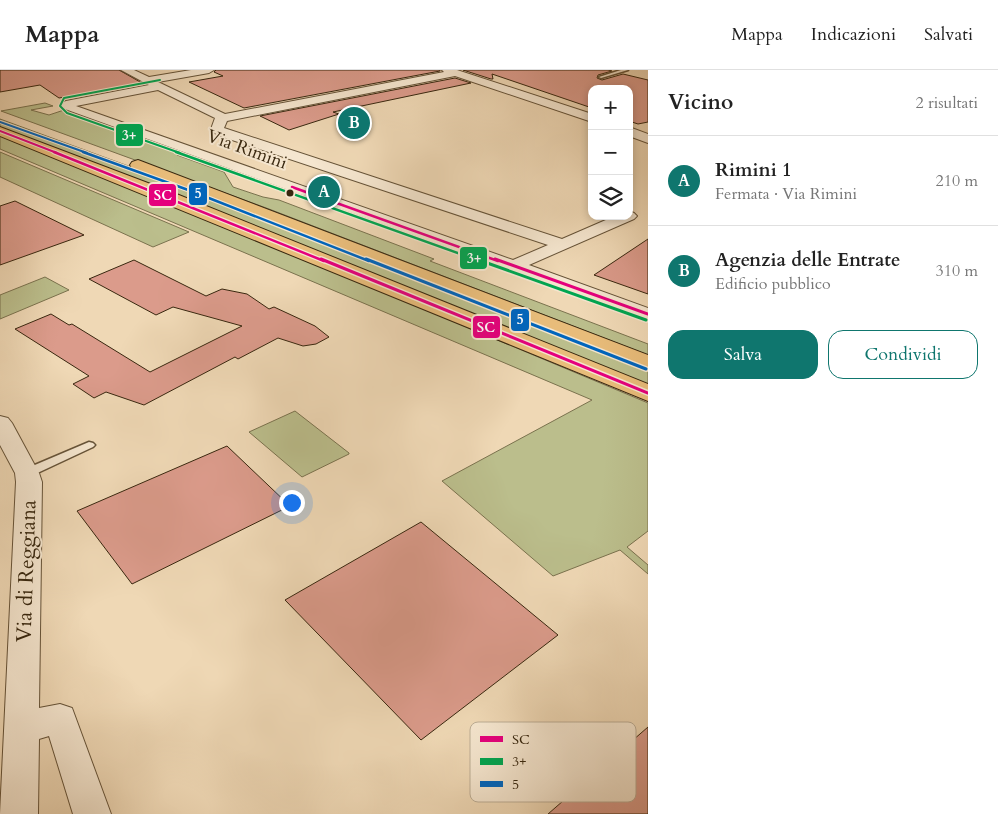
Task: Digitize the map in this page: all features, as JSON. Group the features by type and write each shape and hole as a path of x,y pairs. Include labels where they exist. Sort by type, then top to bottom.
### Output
{"highway":[{"path":"0,115 193,185 648,363"},
{"path":"0,131 163,195 648,394"}],"street":[{"path":"126,70 222,118"},
{"path":"155,83 209,70"},
{"path":"222,118 451,71 588,117"},
{"name":"Via Rimini","path":"155,83 66,104 69,107 648,314"},
{"path":"222,118 217,129 222,132 562,244"},
{"path":"633,132 647,137"},
{"path":"513,266 619,220"},
{"name":"Via di Reggiana","path":"0,423 27,473 29,482 19,814"},
{"path":"22,727 60,719 92,814"}],"lane":[{"path":"601,77 626,70"},
{"path":"27,473 89,445"}],"green space":[{"path":"45,103 53,106 31,110 49,115 64,110 180,152 177,155 224,172 233,187 279,200 434,259 430,261 648,344 648,355 269,209 1,111"},
{"path":"0,119 161,178 648,370 648,387 0,127"},
{"path":"0,136 175,205 648,403 648,531 627,547 648,565 648,574 620,550 553,576 442,481 592,400 0,149"},
{"path":"0,152 189,232 153,247 0,177"},
{"path":"45,277 69,290 0,319 0,295"},
{"path":"295,411 349,454 302,477 249,432"}],"building":[{"path":"0,70 119,70 142,83 59,98 40,85 0,92"},
{"path":"216,70 440,71 244,108 189,82 223,76 214,72"},
{"path":"463,70 608,70 612,71 598,75 597,78 602,80 623,74 648,80 648,122 638,124 633,122 633,85 588,85 588,107 492,74 493,79"},
{"path":"455,78 471,83 333,112 339,114 289,130 260,116"},
{"path":"15,201 84,235 0,265 0,206"},
{"path":"648,239 648,294 594,275"},
{"path":"134,260 206,296 222,289 247,294 269,309 274,307 315,326 329,337 316,344 303,346 278,338 238,359 235,357 144,405 106,392 94,398 73,384 89,376 15,329 51,314 69,325 72,324 150,372 242,326 173,307 156,315 89,279"},
{"path":"227,446 290,506 132,584 77,511"},
{"path":"421,522 558,635 421,740 285,600"},
{"path":"648,727 648,814 548,814 562,802 636,802 636,737"}],"transit line":[{"name":"3+","path":"160,80 64,98 60,106 67,113 646,320"},
{"name":"5","path":"0,122 191,191 646,369"},
{"name":"SC","path":"0,131 163,195 648,393"},
{"name":"SC","path":"292,187 648,314"}],"place":[{"name":"Agenzia delle Entrate","path":"354,123"},
{"name":"Rimini 1","path":"324,192"}]}
